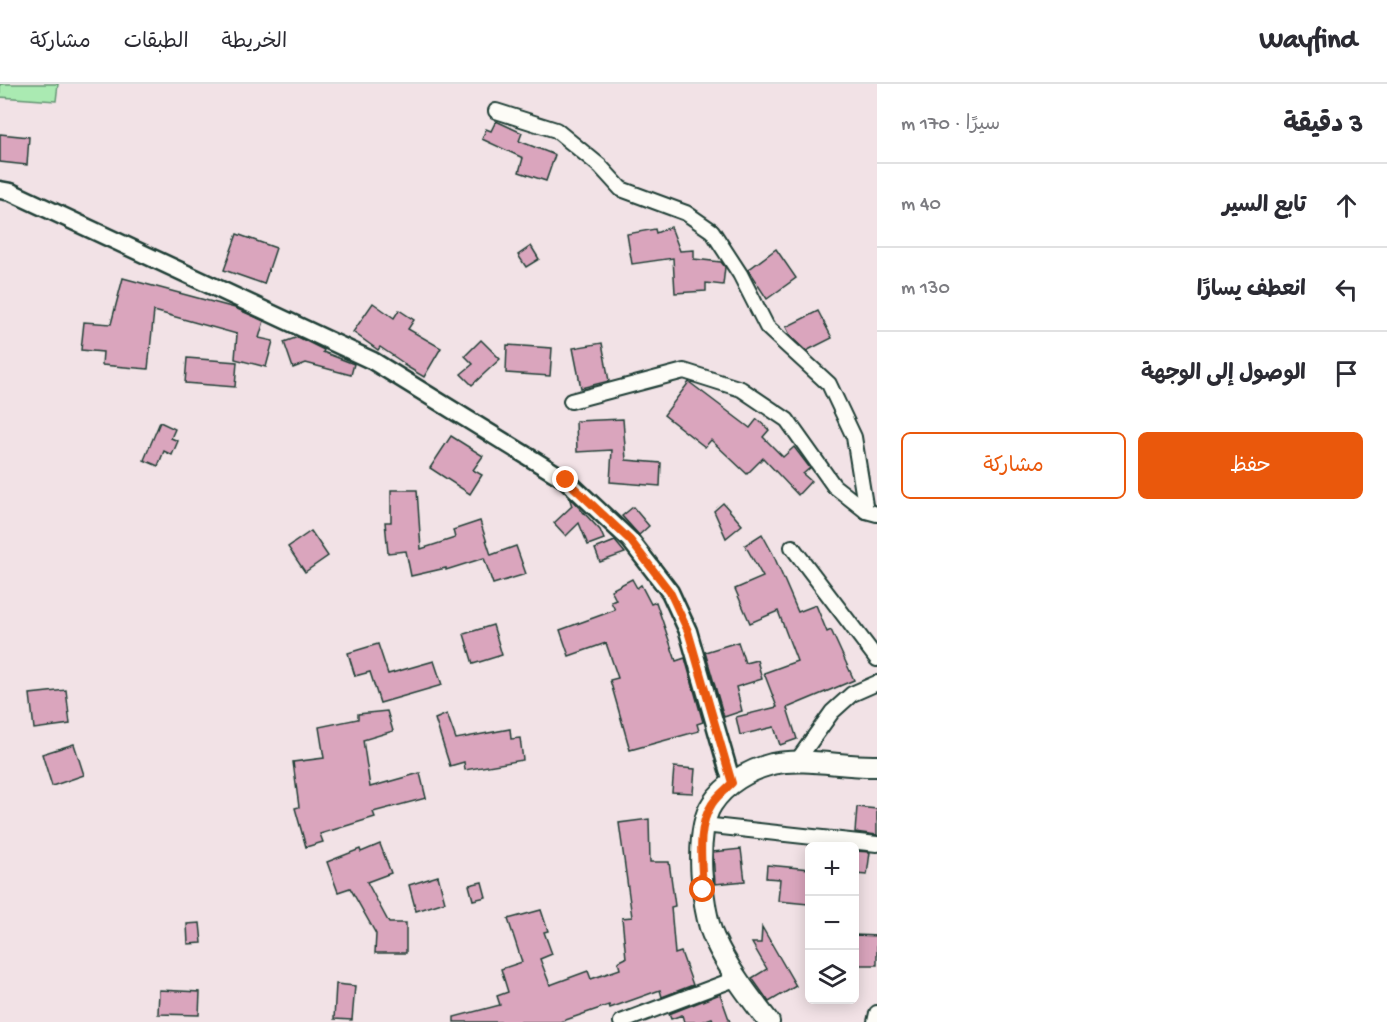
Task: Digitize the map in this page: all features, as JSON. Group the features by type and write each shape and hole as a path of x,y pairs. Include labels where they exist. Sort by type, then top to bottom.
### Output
{"main road":[{"path":"769,1022 735,979 713,935 703,890 702,844 704,825 711,804 732,783 753,771 772,764 797,761 877,766"}],"street":[{"path":"496,111 556,130 600,166 621,189 686,213 712,231 740,274 767,327 829,384 854,437 872,512"},
{"path":"0,190 11,192 373,361 566,480 630,540 670,592 688,631 732,783"},
{"path":"571,400 684,371 741,389 787,420 834,486 872,512"},
{"path":"792,547 877,659"},
{"path":"797,761 832,712 852,694 877,683"},
{"path":"704,825 877,844"},
{"path":"621,1022 735,979"},
{"path":"875,1022 877,1013"}],"green space":[{"path":"0,84 58,84 56,101 0,97"}],"building":[{"path":"496,121 522,133 519,141 555,155 546,181 519,172 523,158 482,139 486,129 491,131"},
{"path":"0,134 29,137 27,165 0,162"},
{"path":"671,227 680,251 694,250 694,259 721,262 725,267 723,285 706,283 706,291 675,293 673,258 632,264 627,234 655,229 656,233"},
{"path":"237,234 276,248 264,284 224,270"},
{"path":"531,246 539,259 526,267 518,255"},
{"path":"776,249 796,278 767,299 748,270"},
{"path":"123,278 235,308 264,321 259,338 273,341 266,367 235,359 237,334 154,311 148,369 102,365 103,352 81,350 84,322 111,324"},
{"path":"373,303 394,318 399,310 414,320 408,329 441,348 424,377 380,347 378,350 353,332"},
{"path":"818,311 832,338 806,351 791,337 786,327"},
{"path":"298,337 324,350 323,352 354,364 351,375 306,363 293,368 284,342"},
{"path":"481,340 500,359 472,385 461,374 473,364 465,356"},
{"path":"602,343 609,381 581,388 573,348"},
{"path":"507,345 552,348 550,376 506,373"},
{"path":"187,358 237,362 235,387 185,383"},
{"path":"689,382 750,428 757,419 769,430 763,437 783,457 794,447 810,468 803,474 811,481 798,495 763,458 747,474 711,440 705,447 664,415"},
{"path":"623,419 626,460 661,463 660,486 610,482 612,450 577,452 576,421"},
{"path":"160,422 175,429 171,438 178,441 172,455 164,451 158,466 144,460"},
{"path":"451,436 483,456 473,470 482,475 470,494 430,468"},
{"path":"391,490 417,490 421,549 455,538 453,530 480,521 491,555 516,546 526,574 493,584 484,558 446,570 446,568 411,576 406,551 388,553 385,522 391,522"},
{"path":"569,497 600,530 604,539 588,545 579,523 566,536 554,523 572,506"},
{"path":"723,503 742,525 726,538 714,511"},
{"path":"633,507 649,526 639,535 622,516"},
{"path":"311,531 328,556 305,572 288,547"},
{"path":"762,534 798,612 816,605 827,632 831,630 854,680 787,708 797,739 780,745 774,727 740,735 736,717 777,707 764,673 797,661 778,611 750,623 735,589 763,577 745,545"},
{"path":"615,541 625,553 600,562 595,549"},
{"path":"632,579 637,588 641,585 651,604 656,602 676,661 685,658 703,722 697,724 699,731 630,750 610,680 618,678 606,643 569,656 560,630 615,610 611,602 616,600 611,590"},
{"path":"493,625 502,655 473,664 464,634"},
{"path":"738,642 745,663 757,660 762,679 736,687 742,711 724,717 705,652"},
{"path":"378,644 388,674 434,661 442,685 380,703 370,672 355,676 348,653"},
{"path":"66,690 70,724 34,729 30,694"},
{"path":"387,711 393,731 363,740 370,787 420,773 426,798 373,812 375,817 320,834 323,842 306,847 295,808 299,807 293,762 324,758 319,727 358,719 358,714"},
{"path":"447,714 456,739 510,729 511,739 520,738 523,760 465,770 464,762 450,766 435,719"},
{"path":"74,744 84,775 52,786 42,754"},
{"path":"674,767 695,769 693,793 672,792"},
{"path":"857,807 877,809 877,835 855,832"},
{"path":"649,819 650,862 669,862 675,906 671,907 675,954 681,952 693,985 662,997 660,990 610,1008 609,1005 560,1022 454,1022 454,1017 500,1005 497,996 508,992 501,969 522,962 508,919 541,910 548,931 544,932 552,954 540,959 550,985 588,971 591,979 620,969 618,962 626,958 622,918 632,917 619,823"},
{"path":"380,844 391,873 367,882 389,923 406,923 406,953 375,953 376,934 350,888 338,892 327,862"},
{"path":"741,849 745,881 715,884 713,852"},
{"path":"859,851 870,852 867,875 859,874"},
{"path":"767,865 805,869 805,904 778,901 780,879 766,878"},
{"path":"438,876 445,902 416,911 409,885"},
{"path":"482,882 486,897 473,900 469,885"},
{"path":"200,923 202,943 188,944 187,924"},
{"path":"762,927 796,986 769,1002 752,978 767,969 752,943 761,943"},
{"path":"859,935 877,936 877,965 859,965"},
{"path":"336,984 355,986 352,1020 334,1019"},
{"path":"159,990 200,992 199,1015 158,1014"},
{"path":"720,994 730,1022 714,1022 712,1018 701,1022 684,1022 682,1015 671,1019 669,1014"}],"route":[{"path":"566,480 630,540 670,592 688,631 732,783 711,804 704,825 703,890"}]}
